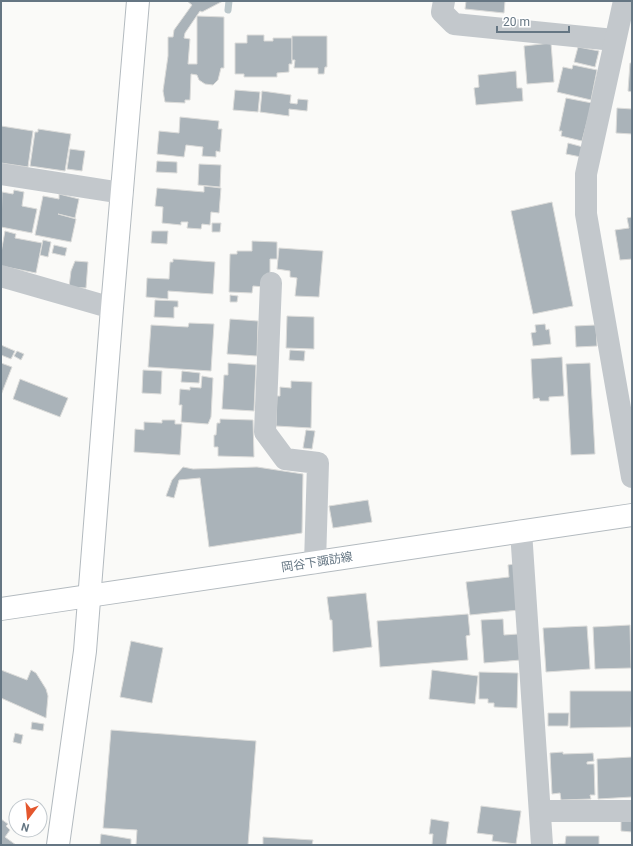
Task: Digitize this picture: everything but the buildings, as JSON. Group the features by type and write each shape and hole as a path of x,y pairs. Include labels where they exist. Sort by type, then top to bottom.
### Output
{"street":[{"path":"58,845 85,651 138,1"},
{"path":"444,1 442,12 454,24 621,35"},
{"path":"624,1 621,35 586,174 586,214 632,477"},
{"path":"1,174 122,194"},
{"path":"1,276 112,308"},
{"path":"271,283 265,432 285,459 318,463 315,563"},
{"name":"岡谷下諏訪線","path":"1,609 632,515"},
{"path":"521,531 542,845"},
{"path":"540,811 632,810"}],"waterway":[{"path":"228,10 229,1"}]}
